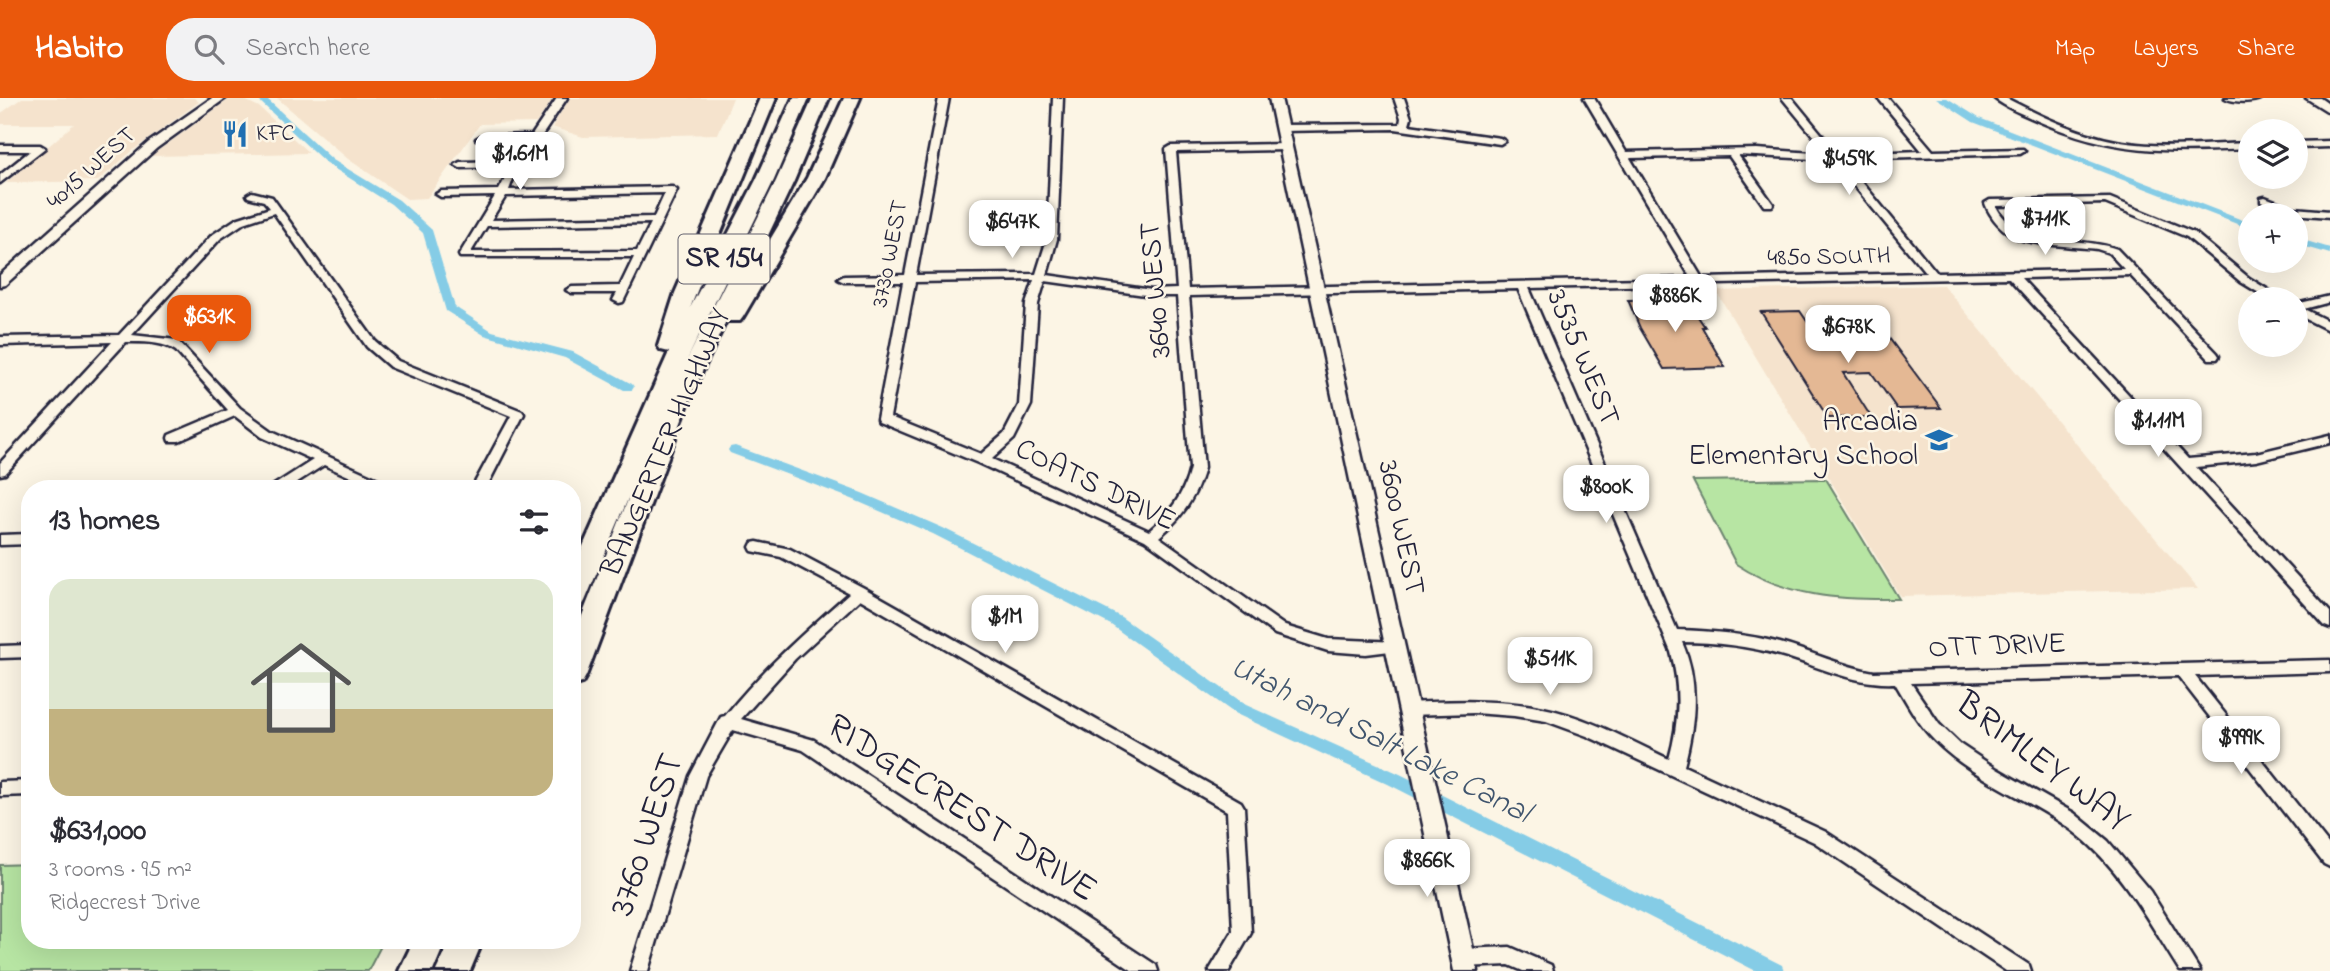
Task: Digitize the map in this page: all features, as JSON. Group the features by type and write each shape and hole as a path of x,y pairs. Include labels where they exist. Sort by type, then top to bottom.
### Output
{"highway":[{"path":"648,421 682,302 768,98"},
{"name":"BANGERTER HIGHWAY","path":"581,580 648,421 802,98"},
{"name":"BANGERTER HIGHWAY","path":"581,653 681,393 780,191 821,98"},
{"path":"681,393 777,246 830,150 852,98"},
{"path":"416,971 426,949"},
{"path":"453,971 463,949"}],"street":[{"name":"4015 WEST","path":"0,282 153,145 220,98"},
{"path":"562,98 518,164 464,255 641,254"},
{"name":"3730 WEST","path":"883,419 944,98"},
{"path":"984,460 1009,436 1024,405 1031,314 1052,239 1058,98"},
{"name":"3600 WEST","path":"1275,98 1464,964"},
{"path":"1399,98 1406,118 1405,127"},
{"path":"1588,98 1699,282"},
{"path":"1787,98 1935,277"},
{"path":"1883,98 1908,124 1910,133 1931,155"},
{"path":"1999,98 2048,121 2113,143 2147,148 2238,146"},
{"path":"2230,98 2257,98"},
{"path":"2312,98 2330,110"},
{"path":"1282,128 1405,127 1500,141"},
{"path":"481,139 536,138"},
{"path":"2308,145 2330,144"},
{"name":"3640 WEST","path":"1150,537 1166,525 1179,510 1195,482 1197,468 1171,149 1286,147"},
{"path":"0,148 40,148 0,180"},
{"path":"1623,155 1731,152 1836,156 2020,151"},
{"path":"1731,152 1768,204"},
{"path":"460,165 518,164"},
{"path":"440,194 672,190 622,294 572,290"},
{"path":"252,195 268,199 371,344 394,364 518,414 483,480"},
{"path":"2213,356 2106,248 2023,237 2013,231 1989,206 1990,203 2106,200 2191,235 2257,287"},
{"path":"2266,200 2292,211 2330,214"},
{"path":"0,471 222,231 240,221 276,209"},
{"path":"482,223 657,220"},
{"name":"4850 SOUTH","path":"844,279 1040,277 1125,290 1181,292 2132,272"},
{"path":"2011,274 2330,622"},
{"name":"3535 WEST","path":"1522,285 1672,636 1685,673 1689,699 1685,734 1675,768"},
{"path":"2308,305 2330,299"},
{"path":"2308,315 2330,327"},
{"path":"0,341 162,339 173,343 236,411 267,434 368,480"},
{"path":"174,438 236,411"},
{"name":"COATS DRIVE","path":"883,419 984,460 1150,537 1280,629 1328,645 1366,648 1393,646"},
{"path":"2185,464 2256,457 2330,439"},
{"path":"291,480 322,460"},
{"path":"0,540 21,540"},
{"path":"757,547 785,553 859,592 1235,807 1242,933 1218,971"},
{"path":"727,722 770,673 859,592"},
{"name":"OTT DRIVE","path":"1672,636 1740,639 1796,654 1854,675 1900,678 2330,666"},
{"path":"0,652 21,651"},
{"path":"2182,670 2330,859"},
{"name":"BRIMLEY WAY","path":"1900,678 1928,722 1956,749 2059,812 2099,843 2129,876 2191,971"},
{"path":"1408,709 1474,707 1546,715 1593,731 1820,836 2022,971"},
{"name":"3760 WEST","path":"639,971 698,776 727,722"},
{"name":"RIDGECREST DRIVE","path":"727,722 808,745 1149,971"},
{"path":"0,789 21,789"},
{"path":"1464,964 1510,956 1544,971"}],"shaded area":[{"path":"22,98 194,98 199,102 136,148 98,181 6,183 74,124 0,124 0,114"},
{"path":"231,98 241,98 259,107 309,153 151,156"},
{"path":"277,98 554,98 536,123 480,124 427,198 407,199 348,159"},
{"path":"570,98 733,98 718,134 583,137 552,127"},
{"name":"Arcadia Elementary School","path":"1943,285 2198,589 1900,596 1716,291"}],"green space":[{"path":"1826,479 1899,599 1856,599 1814,594 1774,584 1755,575 1736,564 1693,481"},
{"path":"21,864 21,949 379,949 368,971 0,971 0,865"}],"building":[{"path":"1686,299 1705,327 1702,327 1725,367 1664,369 1640,328 1628,300"},
{"name":"Arcadia Elementary School","path":"1800,311 1815,333 1842,333 1838,327 1880,326 1941,408 1897,409 1871,372 1843,373 1871,417 1828,418 1761,312"}],"waterway":[{"name":"Utah and Salt Lake Canal","path":"261,98 330,162 395,202 428,232 450,309 488,333 569,355 628,387"},
{"path":"1941,98 1976,120 2238,221"},
{"path":"2308,245 2330,251"},
{"name":"Utah and Salt Lake Canal","path":"735,450 857,496 938,531 1116,621 1240,709 1394,779 1775,971"}],"place":[{"name":"KFC","path":"235,134"},
{"name":"Arcadia Elementary School","path":"1939,440"}]}
